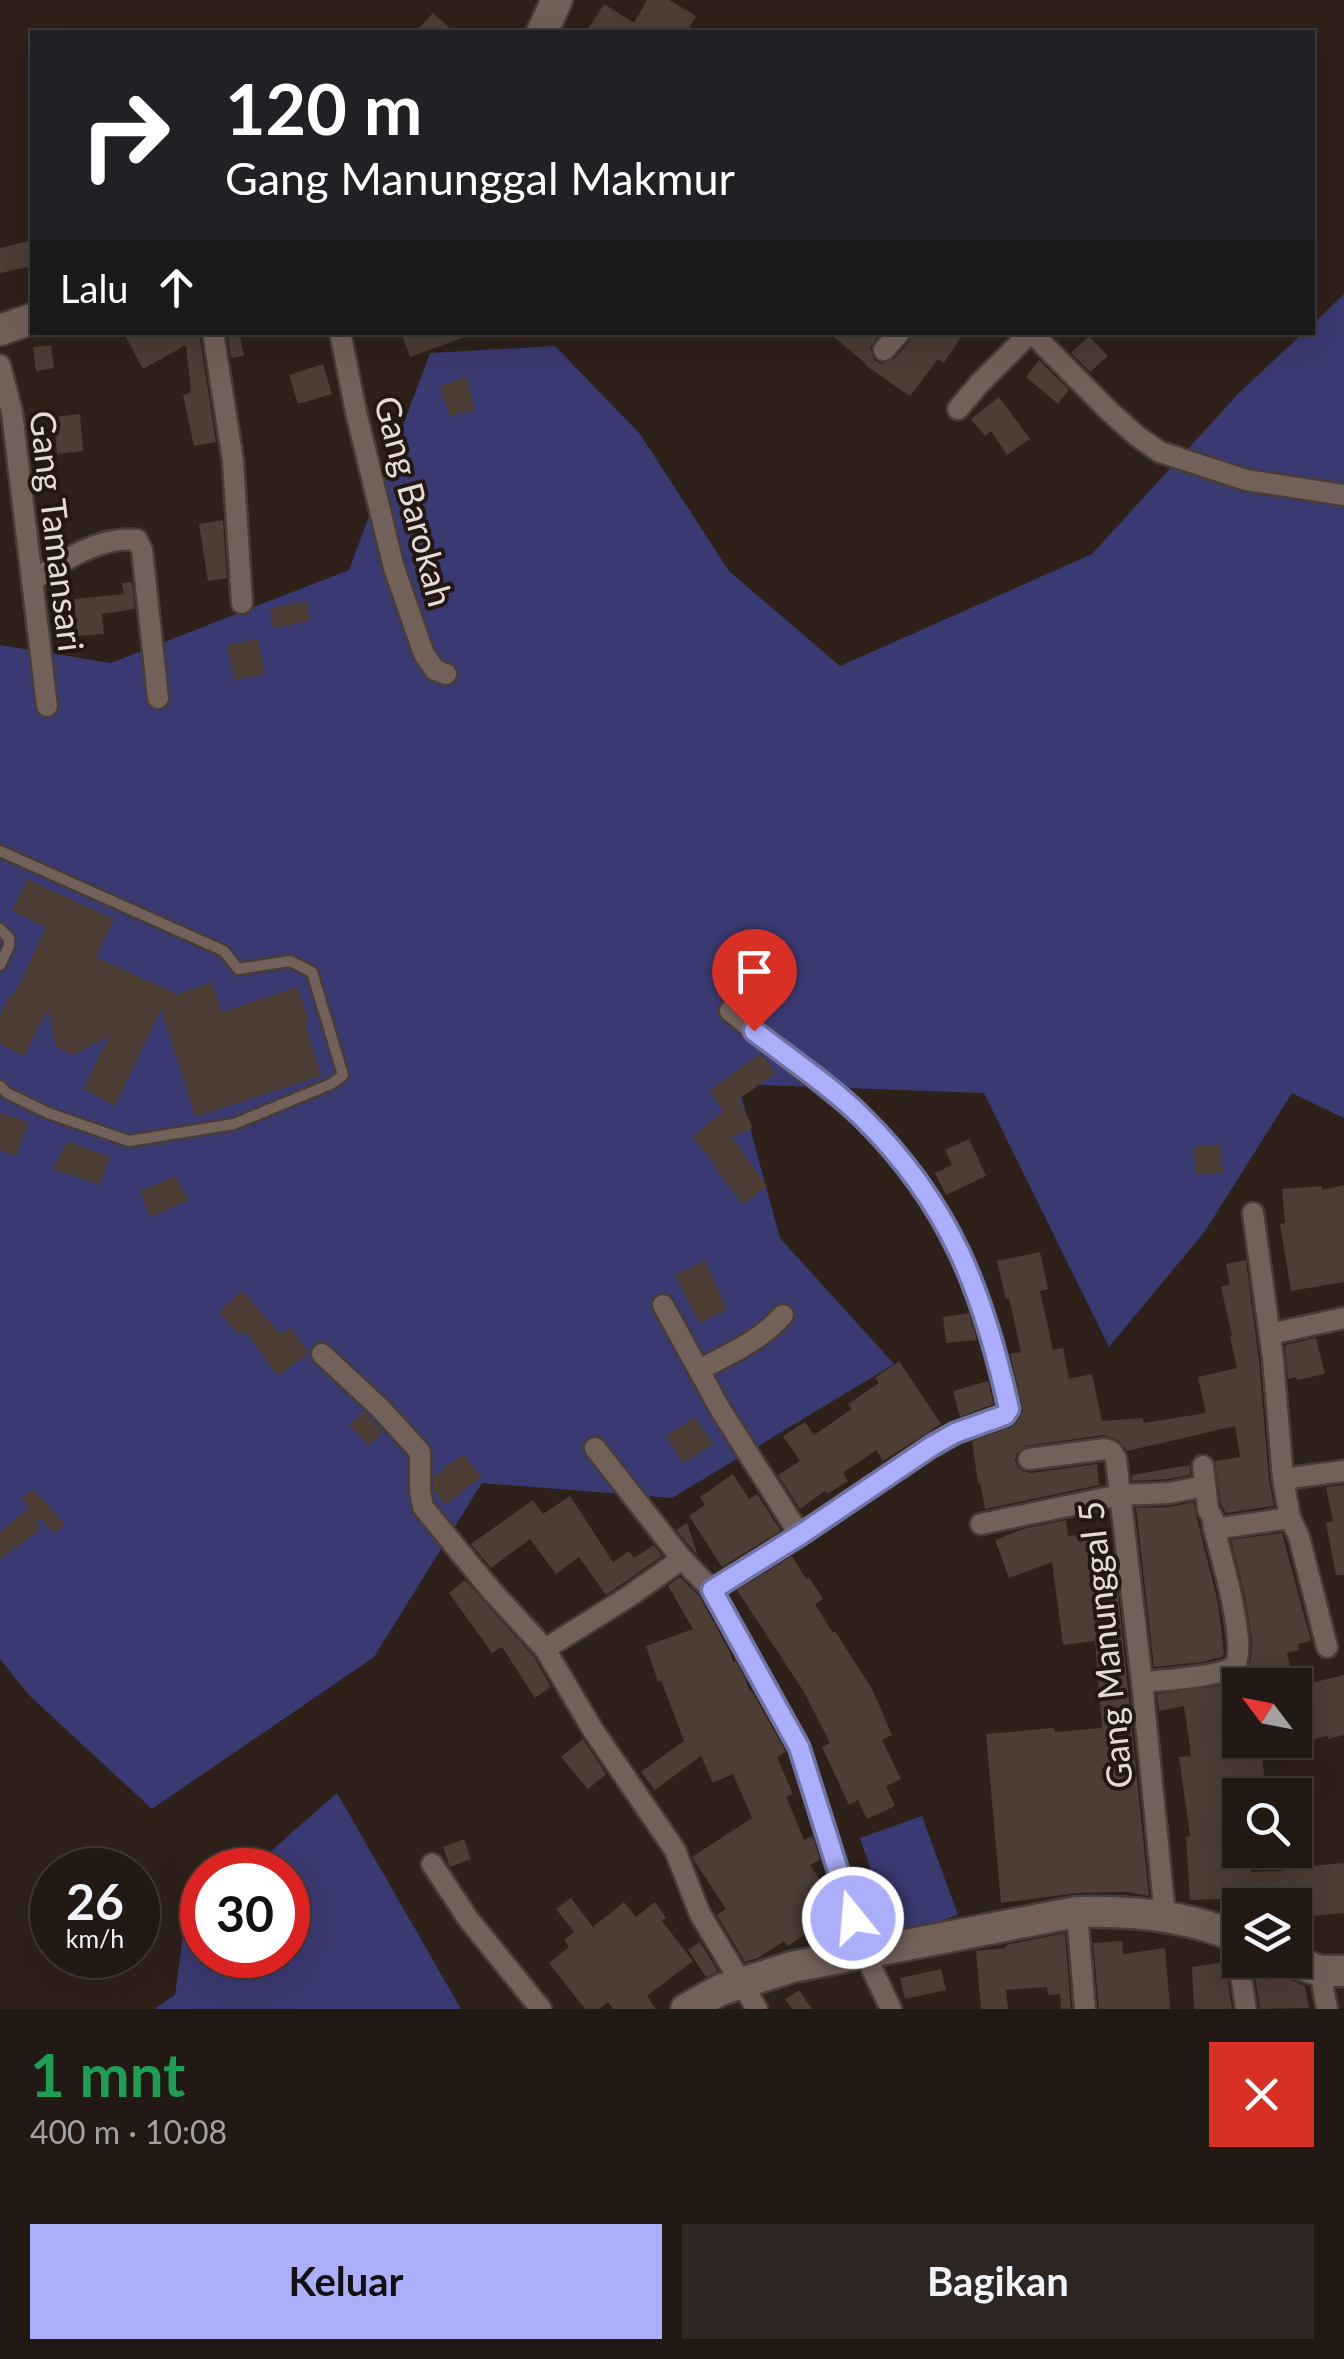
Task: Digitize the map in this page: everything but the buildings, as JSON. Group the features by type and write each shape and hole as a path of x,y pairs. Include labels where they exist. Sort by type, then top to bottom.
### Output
{"street":[{"path":"543,30 558,0"},
{"path":"0,330 30,320"},
{"path":"213,335 233,461 242,603"},
{"name":"Gang Barokah","path":"341,335 394,568 424,654 435,670 446,674"},
{"path":"884,350 897,335"},
{"path":"958,409 1028,335"},
{"path":"1034,335 1109,411 1160,452 1246,480 1344,495"},
{"name":"Gang Tamansari","path":"0,366 12,412 48,706"},
{"path":"33,580 76,554 114,540 137,540 142,550 158,698"},
{"path":"712,1590 932,1446 1005,1415 1009,1409 980,1298 956,1242 933,1202 906,1165 860,1115 730,1011"},
{"path":"1253,1213 1290,1518 1299,1537 1326,1647"},
{"path":"663,1305 720,1409 800,1535"},
{"path":"698,1370 760,1337 783,1315"},
{"path":"1270,1334 1344,1318"},
{"path":"322,1354 420,1452 423,1507 491,1590 546,1648 593,1730 675,1850 700,1914 757,2009"},
{"path":"595,1448 682,1560 712,1590 799,1747 864,1952 890,2009"},
{"name":"Gang Manunggal 5","path":"1029,1459 1104,1448 1116,1458 1165,1916"},
{"path":"1284,1479 1344,1471"},
{"path":"980,1524 1120,1495 1169,1493 1204,1476 1236,1621 1239,1658 1226,1670 1142,1682"},
{"path":"1214,1530 1290,1518"},
{"path":"546,1648 682,1560"},
{"path":"432,1864 469,1920 540,2009"},
{"path":"686,2009 720,1990 792,1967 1077,1912 1122,1910 1165,1916 1222,1933"},
{"path":"1077,1912 1085,2009"},
{"path":"1327,2009 1332,1971"},
{"path":"1242,1978 1246,2009"}],"lane":[{"path":"0,851 224,951 238,969 290,961 312,972 342,1075 331,1084 234,1124 129,1140 48,1112 0,1086"},
{"path":"0,930 9,938 0,965"}],"shaded area":[{"path":"1344,294 1344,1118 1292,1093 1205,1231 1109,1347 984,1093 738,1084 780,1238 894,1364 672,1498 482,1483 374,1657 152,1809 30,1696 0,1659 0,645 111,663 349,570 430,353 555,346 640,434 729,571 840,666 1092,554 1239,393 1301,335 1315,335 1315,322"},
{"path":"337,1793 461,2009 154,2009 175,1995 180,1958 180,1978 310,1978 310,1848 274,1848"},
{"path":"922,1816 958,1915 893,1936 860,1838"}],"route":[{"path":"754,1031 860,1115 906,1165 933,1202 956,1242 980,1298 1009,1409 1005,1415 932,1446 712,1590 799,1747 853,1918"}]}
